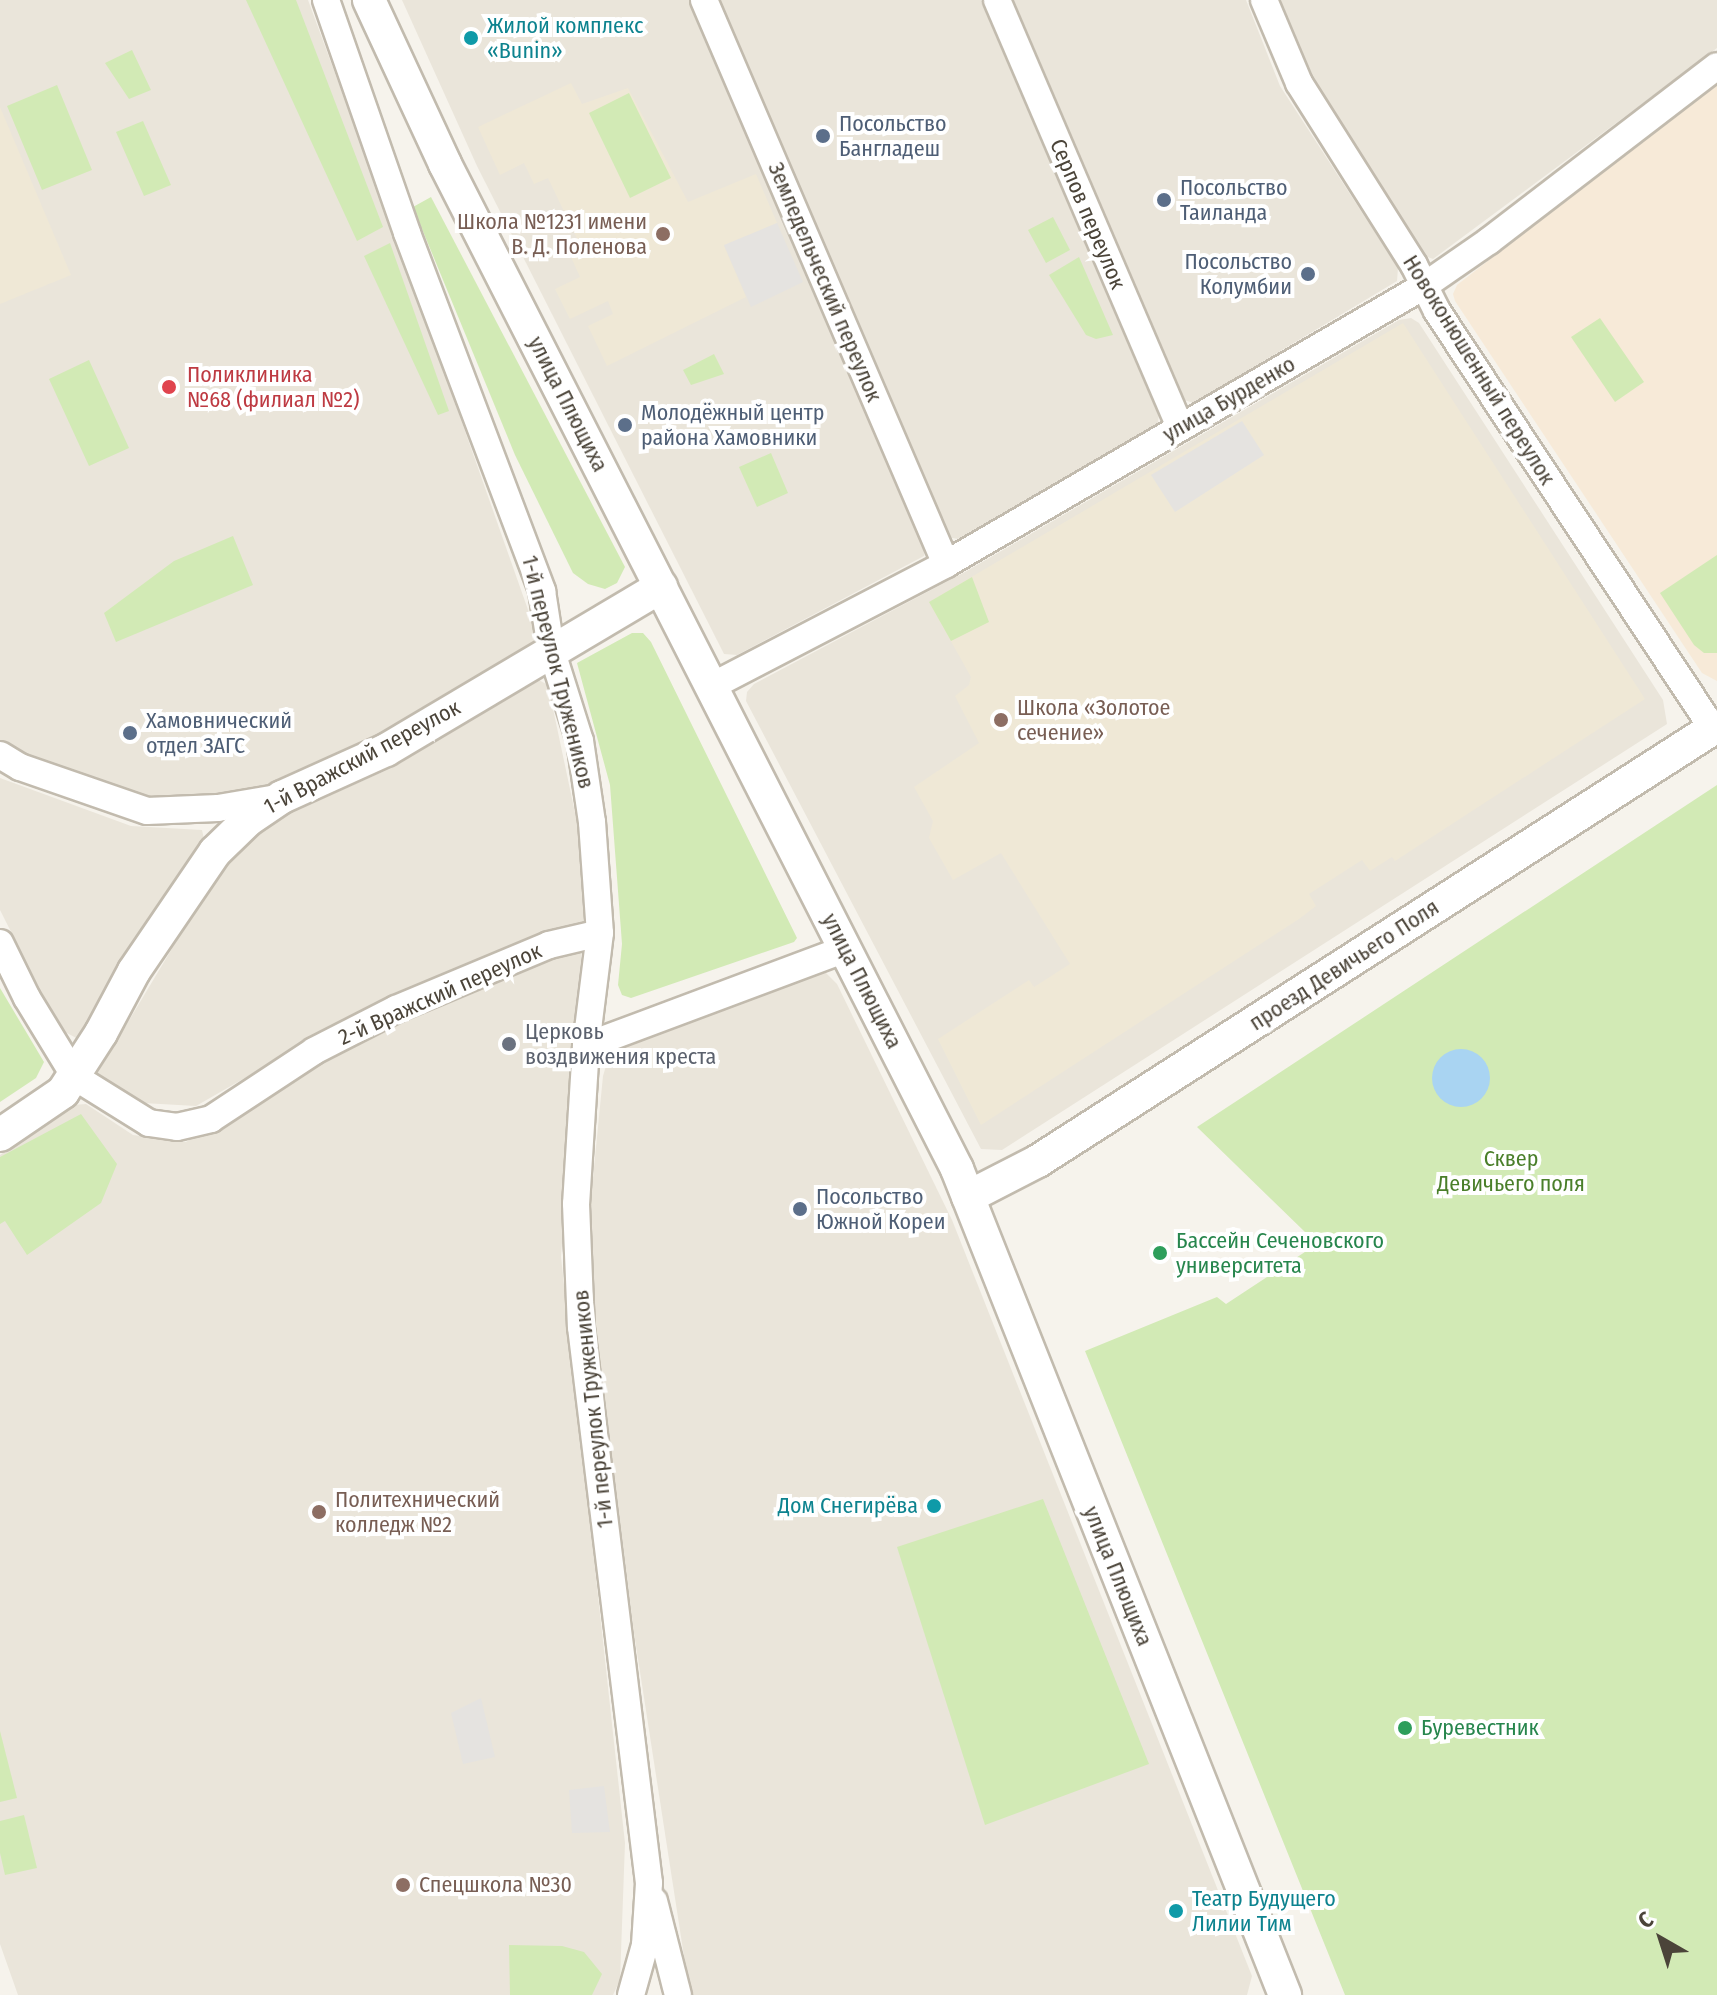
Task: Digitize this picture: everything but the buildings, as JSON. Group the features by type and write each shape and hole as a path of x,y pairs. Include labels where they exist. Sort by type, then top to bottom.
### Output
{"street":[{"name":"1-й переулок Тружеников","path":"326,0 407,233 520,523 542,591 551,649 580,741 592,822 600,933 586,1046 576,1204 581,1327 649,1883 645,1945 631,1995"},
{"name":"улица Плющиха","path":"369,0 445,164 920,1093 968,1197 1285,1995"},
{"name":"Земледельческий переулок","path":"704,0 946,564"},
{"name":"Серпов переулок","path":"997,0 1180,427"},
{"name":"Новоконюшенный переулок","path":"1264,0 1299,83 1424,286 1715,728"},
{"name":"улица Бурденко","path":"712,686 946,564 1424,286 1500,233 1717,66"},
{"name":"1-й Вражский переулок","path":"0,1135 63,1092 75,1077 134,971 215,852 248,820 282,797 386,750 551,649 661,587"},
{"name":"проезд Девичьего Поля","path":"968,1197 1038,1161 1715,728"},
{"path":"0,755 20,767 147,811 218,808 282,797"},
{"name":"2-й Вражский переулок","path":"75,1077 149,1123 177,1127 211,1119 314,1051 396,1009 549,945 600,933"},
{"path":"0,943 27,998 75,1077"},
{"path":"586,1046 845,949"},
{"path":"649,1883 678,1995"}],"shaded area":[{"path":"0,0 308,0 428,326 533,624 536,644 367,745 297,779 254,792 183,801 137,800 0,746"},
{"path":"402,0 691,0 926,545 924,556 737,655 724,654 477,166"},
{"path":"716,0 981,0 1159,412 1158,423 958,539 947,537"},
{"path":"1012,0 1246,0 1280,86 1398,268 1397,281 1194,403 1184,400"},
{"path":"1278,0 1717,0 1717,48 1433,259 1425,256 1358,156 1300,52"},
{"path":"1717,82 1717,681 1702,673 1453,294 1457,285"},
{"name":"Школа №1231 имени В. Д. Поленова","path":"571,83 582,104 628,88 688,202 756,174 777,223 724,246 746,297 607,366 588,326 613,314 608,301 570,319 555,289 580,277 570,255 582,249 548,178 534,184 524,163 500,175 478,127"},
{"path":"0,107 71,275 0,304"},
{"path":"777,223 803,282 751,307 724,245"},
{"path":"1411,318 1419,323 1663,700 1667,724 1002,1150 981,1149 746,701 747,692 754,684 965,572 1399,320"},
{"path":"1403,323 1645,699 1395,861 1392,857 1370,871 1362,860 1309,894 1316,906 1299,919 981,1125 938,1039 1029,980 1034,987 1070,964 1001,853 953,880 929,838 933,821 914,787 979,743 955,696 969,685 971,677 929,602"},
{"path":"1242,421 1264,455 1175,512 1151,475"},
{"path":"535,678 548,685 578,827 590,923 351,1017 196,1106 143,1103 97,1074 228,855 269,822 394,767"},
{"path":"0,778 131,826 202,830 204,839 80,1040 65,1032 51,1011 0,910"},
{"path":"582,948 561,1257 625,1843 620,1980 613,1995 18,1995 0,1944 0,1155 73,1105 86,1104 133,1135 186,1142 375,1027"},
{"path":"825,972 837,984 952,1220 1252,1976 1247,1995 690,1995 634,1633 596,1327 591,1198 603,1076 612,1046 807,973"},
{"path":"481,1698 495,1757 463,1764 451,1713"},
{"path":"604,1786 610,1832 572,1833 569,1790"}],"green space":[{"path":"246,0 296,0 383,227 357,241"},
{"path":"132,50 151,90 129,99 105,63"},
{"path":"57,85 92,170 42,190 7,106"},
{"path":"629,93 671,178 630,198 589,113"},
{"path":"143,121 171,185 144,196 116,132"},
{"path":"431,197 625,567 617,583 605,589 588,584 573,573 515,455 413,207"},
{"path":"1053,217 1070,250 1046,263 1028,230"},
{"path":"390,243 449,411 438,415 364,256"},
{"path":"1079,257 1113,335 1096,339 1086,335 1049,275"},
{"path":"1600,318 1644,382 1615,402 1571,337"},
{"path":"714,354 724,374 691,385 683,370"},
{"path":"89,360 129,448 89,466 49,379"},
{"path":"771,453 788,493 757,507 739,467"},
{"path":"233,536 253,585 116,642 104,613 174,561"},
{"path":"1717,555 1717,653 1704,653 1694,645 1660,593"},
{"path":"972,577 989,622 951,641 929,602"},
{"path":"632,633 643,633 651,642 797,938 794,942 631,998 622,995 618,985 622,944 610,785 577,663"},
{"name":"Сквер Девичьего поля","path":"1717,785 1717,1995 1345,1995 1085,1351 1217,1297 1226,1304 1314,1246 1305,1232 1197,1127"},
{"path":"0,988 44,1062 36,1078 0,1102"},
{"path":"81,1114 117,1164 101,1203 27,1255 5,1221 0,1224 0,1157"},
{"path":"1043,1499 1149,1764 985,1825 897,1547"},
{"path":"0,1731 17,1798 0,1802"},
{"path":"24,1815 37,1868 5,1875 0,1853 0,1821"},
{"path":"509,1945 562,1946 584,1952 602,1974 592,1995 510,1995"}],"water":[{"path":"1461,1049 1481,1058 1490,1078 1481,1098 1461,1107 1441,1098 1432,1078 1441,1058"}],"place":[{"name":"Жилой комплекс «Bunin»","path":"471,38"},
{"name":"Посольство Бангладеш","path":"823,136"},
{"name":"Посольство Таиланда","path":"1164,200"},
{"name":"Школа №1231 имени В. Д. Поленова","path":"663,234"},
{"name":"Посольство Колумбии","path":"1308,274"},
{"name":"Поликлиника №68 (филиал №2)","path":"169,387"},
{"name":"Молодёжный центр района Хамовники","path":"625,425"},
{"name":"Школа «Золотое сечение»","path":"1001,720"},
{"name":"Хамовнический отдел ЗАГС","path":"130,733"},
{"name":"Церковь воздвижения креста","path":"509,1044"},
{"name":"Посольство Южной Кореи","path":"800,1209"},
{"name":"Бассейн Сеченовского университета","path":"1160,1253"},
{"name":"Дом Снегирёва","path":"934,1506"},
{"name":"Политехнический колледж №2","path":"319,1512"},
{"name":"Буревестник","path":"1405,1728"},
{"name":"Спецшкола №30","path":"403,1885"},
{"name":"Театр Будущего Лилии Тим","path":"1176,1911"}]}
